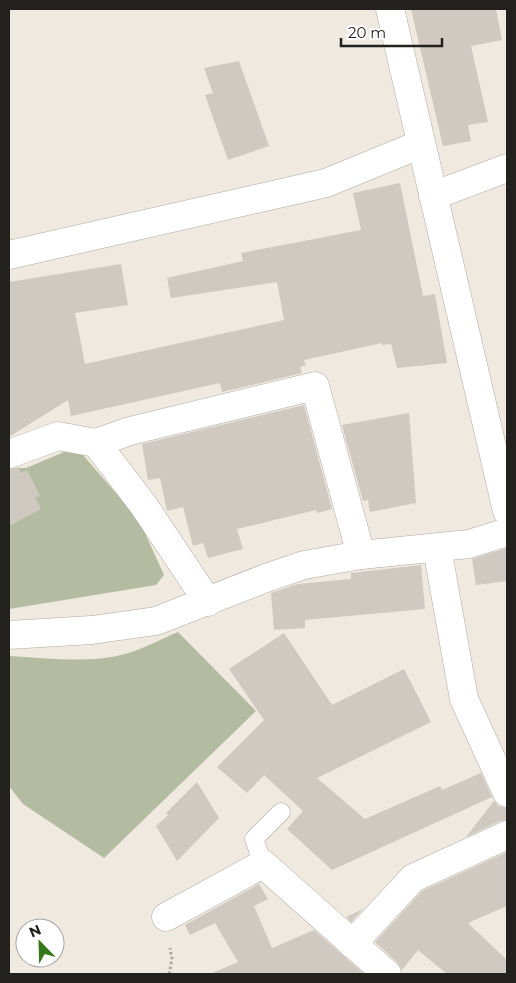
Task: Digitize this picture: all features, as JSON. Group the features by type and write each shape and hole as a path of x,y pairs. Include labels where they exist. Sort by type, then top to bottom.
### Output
{"street":[{"path":"390,9 507,511"},
{"path":"9,256 326,183 420,144"},
{"path":"433,196 507,168"},
{"path":"9,454 58,436 96,443 130,431 315,386 361,555"},
{"path":"96,443 144,506 208,602"},
{"path":"9,636 92,630 156,621 304,565 361,555 469,544 507,532"},
{"path":"437,548 464,699 507,793"},
{"path":"352,944 413,878 507,834"},
{"path":"166,917 263,864 387,974"}],"lane":[{"path":"263,864 254,839 281,812"}],"green space":[{"path":"76,447 139,520 164,575 156,585 9,609 9,472 16,468 26,468"},
{"path":"178,632 256,711 104,858 23,804 9,786 9,656 67,660 111,657 125,654"}],"building":[{"path":"411,9 496,9 502,40 471,46 488,122 468,125 471,141 443,146"},
{"path":"239,61 269,146 228,160 205,95 213,93 204,68"},
{"path":"400,183 423,296 435,294 447,363 397,368 391,344 382,345 382,343 304,360 306,365 300,367 302,373 222,392 220,383 71,416 68,400 9,437 9,282 121,264 128,305 75,313 85,364 284,320 277,282 171,298 167,278 243,261 241,253 361,230 353,193"},
{"path":"304,405 332,509 317,513 316,510 237,529 243,549 208,558 203,543 193,546 183,507 167,511 160,478 148,480 142,444"},
{"path":"409,413 416,503 370,512 368,500 363,501 342,425"},
{"path":"18,467 21,473 27,470 40,496 35,497 41,509 9,526 9,469"},
{"path":"507,548 507,581 476,585 472,559"},
{"path":"421,565 425,609 305,620 305,628 274,630 271,593 298,584 351,579 351,573"},
{"path":"284,633 332,705 404,669 431,722 317,778 365,819 440,786 442,790 481,773 492,797 332,870 287,829 303,811 264,775 247,793 217,767 264,720 229,669"},
{"path":"197,782 219,818 177,861 156,826 168,815 166,813"},
{"path":"494,801 498,806 507,808 507,820 500,821 466,837"},
{"path":"507,852 507,906 468,923 507,960 507,974 447,974 418,950 402,970 397,962 375,942 422,891"},
{"path":"259,884 268,899 254,906 272,948 314,930 364,974 210,974 238,962 215,923 190,935 185,925"},
{"path":"363,909 351,922 346,917"}]}
